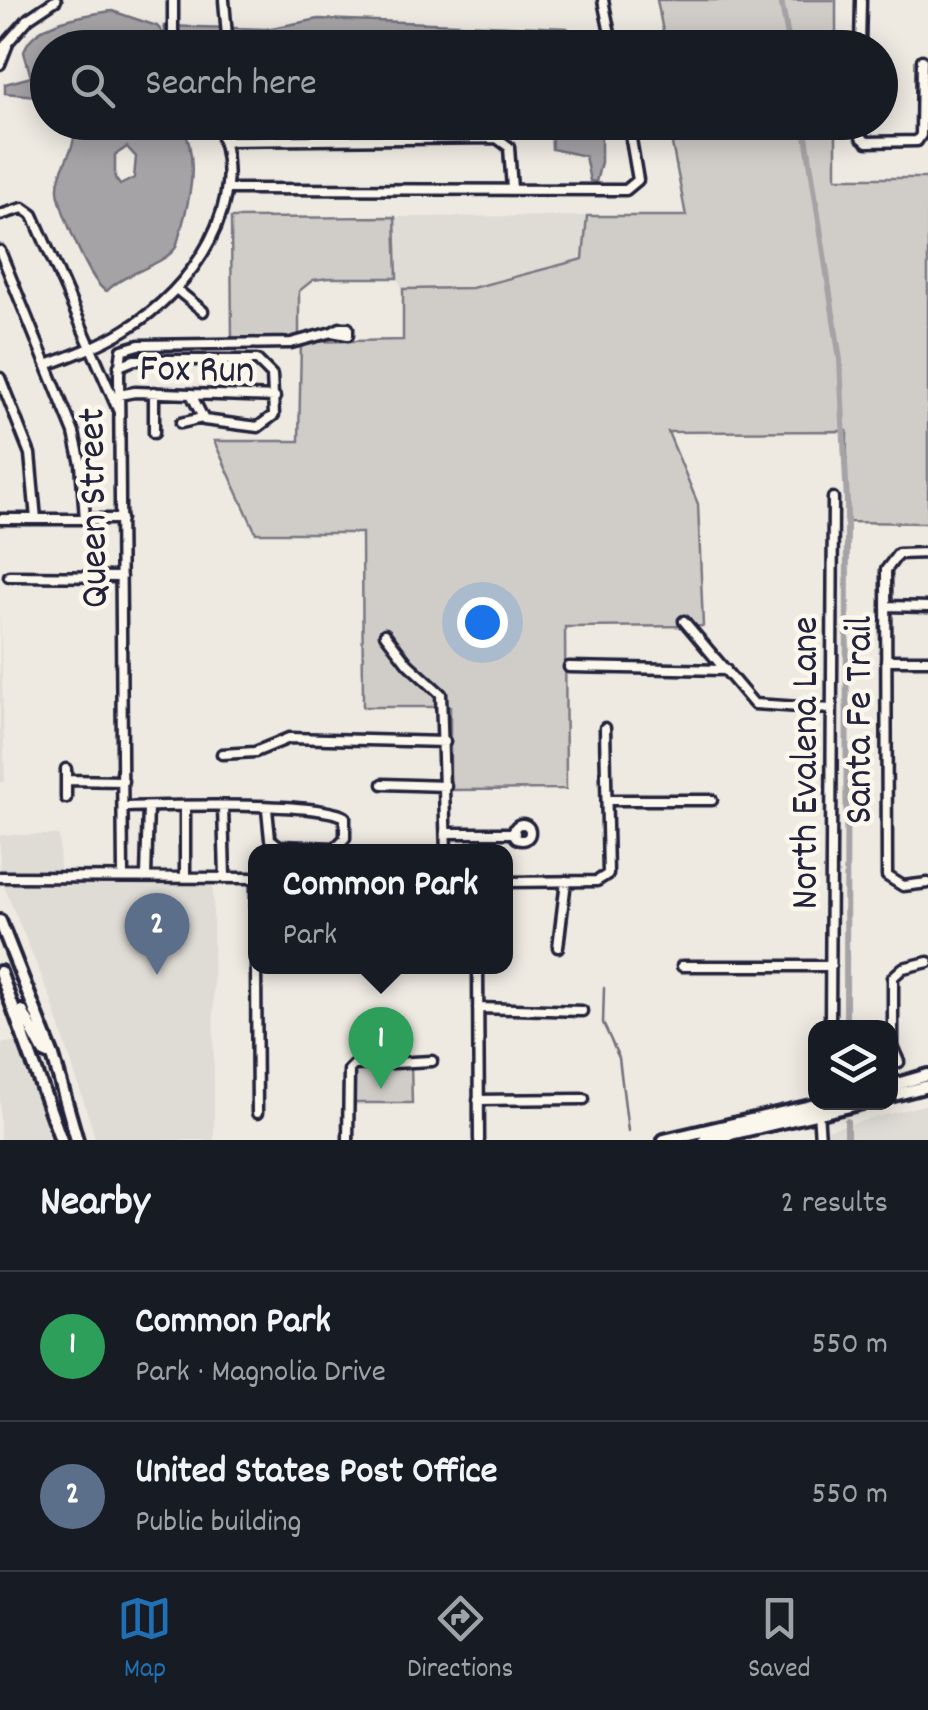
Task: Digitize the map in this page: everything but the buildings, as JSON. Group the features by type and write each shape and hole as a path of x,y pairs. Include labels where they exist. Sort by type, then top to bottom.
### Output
{"main road":[{"path":"0,921 53,1056 77,1140"},
{"path":"1,978 44,1052 53,1056"},
{"path":"11,993 58,1140"},
{"path":"898,1084 928,1075"},
{"path":"898,1094 928,1086"},
{"path":"664,1140 808,1109"},
{"path":"706,1140 808,1110"}],"street":[{"path":"0,51 29,18 56,0"},
{"path":"173,0 173,30"},
{"path":"224,0 226,30"},
{"path":"603,0 609,30"},
{"path":"860,30 861,0"},
{"path":"0,64 8,41"},
{"path":"865,140 917,141 921,135 922,60"},
{"path":"47,365 126,330 176,288 203,252 227,189 223,141 239,140"},
{"path":"500,140 509,147 512,189"},
{"path":"227,189 617,190 636,186 638,173 632,140"},
{"path":"0,215 23,208 33,215 119,412"},
{"path":"0,252 78,447 85,519"},
{"path":"176,288 203,311"},
{"name":"Queen Street","path":"124,877 119,366 128,346 291,343 332,332"},
{"path":"119,366 134,360 264,362 272,375 275,397 270,422 258,428 202,418 180,423"},
{"path":"0,378 30,454 36,519"},
{"path":"154,392 154,433"},
{"name":"Fox Run","path":"119,395 154,392 275,397"},
{"path":"191,394 202,418"},
{"name":"North Evalena Lane","path":"830,1020 833,498"},
{"path":"0,519 121,519"},
{"name":"Santa Fe Trail","path":"928,553 892,557 886,570 887,876 902,886 928,883"},
{"path":"8,576 122,577"},
{"path":"886,606 928,606"},
{"path":"684,621 754,704 831,709"},
{"path":"385,634 441,694 446,742 446,844"},
{"path":"886,660 928,660"},
{"path":"569,667 726,670"},
{"path":"513,882 597,881 608,874 606,728"},
{"path":"222,754 256,752 289,738 446,742"},
{"path":"66,768 66,798"},
{"path":"66,780 123,780"},
{"path":"382,784 446,786"},
{"path":"607,800 712,800"},
{"path":"124,807 326,810 347,821 346,838 341,844"},
{"path":"146,877 148,807"},
{"path":"185,807 185,877"},
{"path":"224,807 225,877"},
{"path":"267,809 275,844"},
{"path":"446,833 515,833"},
{"path":"0,877 248,878"},
{"path":"558,947 566,881"},
{"path":"899,1062 893,1048 894,977 903,968 928,962"},
{"path":"682,966 831,966"},
{"path":"256,974 257,1113"},
{"path":"478,974 479,1140"},
{"path":"478,1008 582,1011"},
{"path":"348,1140 349,1070 354,1064 432,1062"},
{"path":"478,1100 584,1099"},
{"path":"820,1110 820,1140"}],"shaded area":[{"path":"657,0 836,0 836,30 663,30"},
{"path":"112,11 160,30 42,30"},
{"path":"319,19 569,30 165,30 164,26 266,29"},
{"path":"30,41 30,73 24,52"},
{"path":"30,77 30,95 5,93 5,84"},
{"path":"188,140 191,153 191,184 176,247 163,259 107,291 85,263 60,199 59,181 73,141","holes":["127,147 136,157 134,178 120,185 115,178 115,155"]},
{"path":"552,140 601,140 596,182 590,181 585,156 552,149"},
{"path":"671,140 836,140 836,178 928,178 928,523 846,522 847,431 668,432 698,504 703,626 565,627 566,789 450,790 450,707 363,707 362,533 256,533 214,441 299,441 301,342 403,340 403,289 472,288 583,259 587,216 686,216"},
{"path":"587,216 587,253 574,262 472,288 403,289 397,278 395,217"},
{"path":"395,217 397,278 313,280 299,291 299,340 232,341 231,218"},
{"path":"0,610 5,781 0,783"},
{"path":"0,835 59,835 60,876 213,881 214,1140 96,1140 51,999 0,877"},
{"path":"20,1042 28,1076 41,1088 53,1140 0,1140 0,1043"},
{"path":"411,1063 412,1103 350,1103 351,1072 356,1066"},
{"path":"928,1104 928,1140 826,1140 823,1131"}],"waterway":[{"path":"781,0 787,30"},
{"path":"807,140 840,360 847,503 846,1020"},
{"path":"604,988 603,1023 619,1058 628,1131"},
{"path":"847,1121 847,1140"}],"place":[{"name":"United States Post Office","path":"157,975"},
{"name":"Common Park","path":"381,1089"}]}
